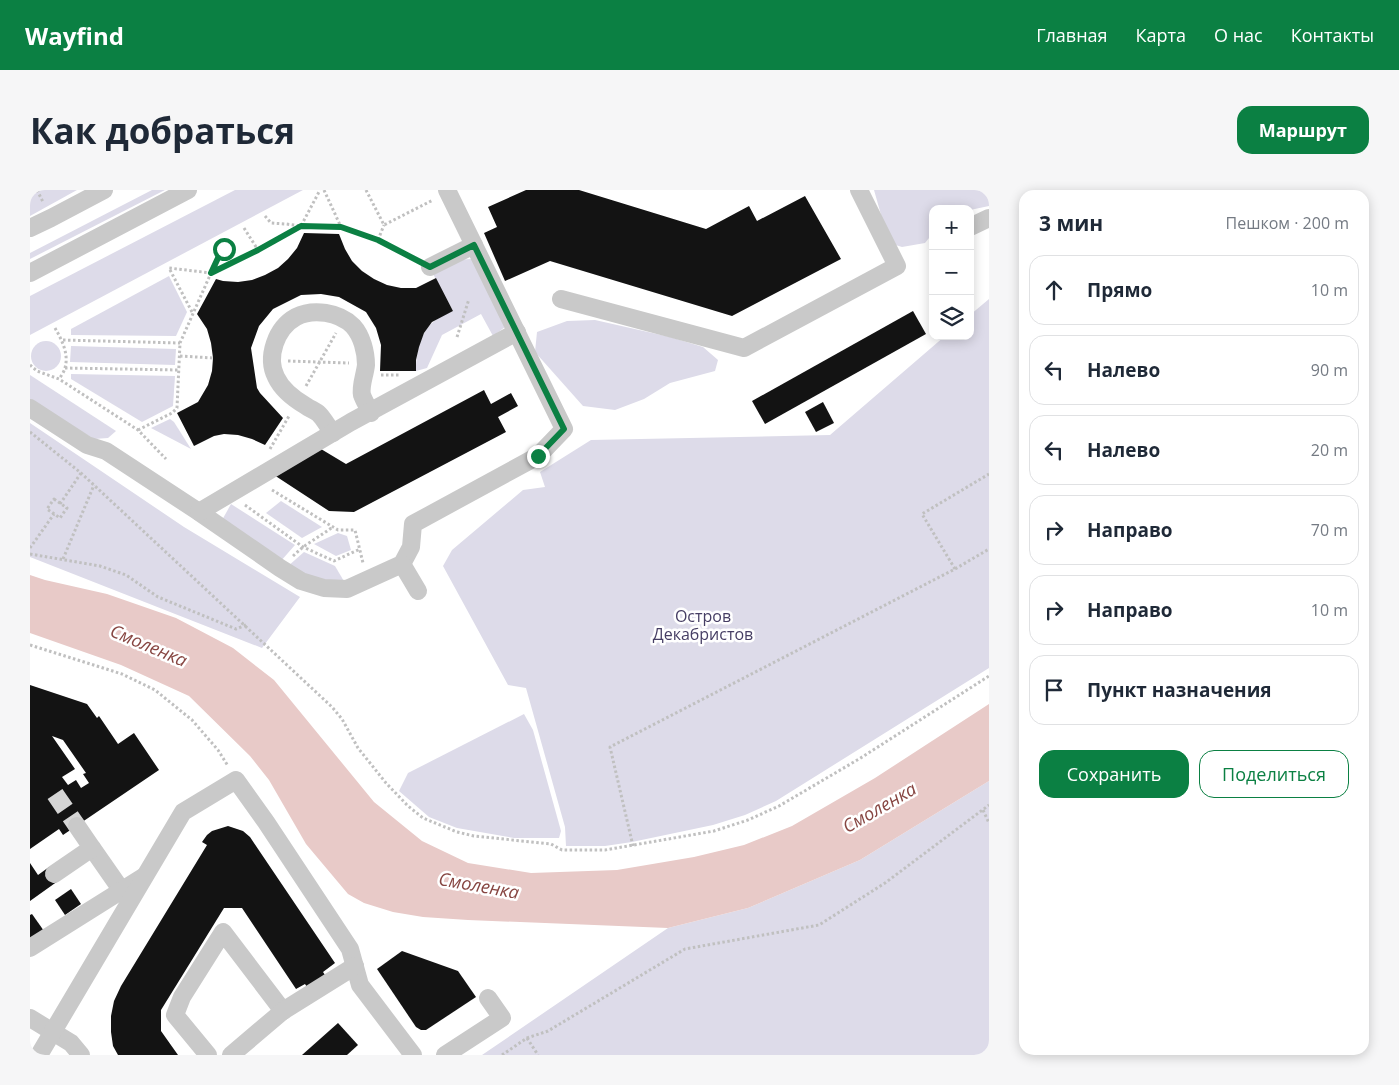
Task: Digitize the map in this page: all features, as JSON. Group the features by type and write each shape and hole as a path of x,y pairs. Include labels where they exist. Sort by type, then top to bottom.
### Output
{"street":[{"path":"30,228 104,190"},
{"path":"30,273 188,190"},
{"path":"561,299 744,348 897,266 859,190"},
{"path":"30,408 87,445 106,451 200,512 280,568 301,580 324,588 347,588 402,564 411,547 413,524 538,456 564,429 474,245 441,195"},
{"path":"974,225 989,218"},
{"path":"430,267 474,245"},
{"path":"332,433 319,414 292,397 282,388 276,376 272,360 274,345 281,331 296,317 316,312 336,315 353,326 364,344 366,364 362,395 371,413"},
{"path":"200,512 332,433 518,332"},
{"path":"402,564 418,591"},
{"path":"39,1055 183,812 236,780 350,949 360,984 413,1055"},
{"path":"77,826 122,890"},
{"path":"54,874 92,848"},
{"path":"30,948 146,876"},
{"path":"208,1055 176,1015 182,998 223,932 283,1011"},
{"path":"231,1055 283,1011 355,966"},
{"path":"445,1055 502,1018 488,998"},
{"path":"30,1018 71,1043 81,1055"}],"path":[{"path":"192,312 169,268 211,273 258,250 301,226 322,190"},
{"path":"322,190 341,227"},
{"path":"366,190 384,225"},
{"path":"378,240 384,225 441,195"},
{"path":"266,216 271,223 341,227 378,240 430,267"},
{"path":"244,228 258,250"},
{"path":"138,430 172,413 177,408 180,343 192,312 224,249 223,240"},
{"path":"457,337 469,299"},
{"path":"55,328 63,340 65,353 65,368 59,379"},
{"path":"63,340 180,343"},
{"path":"180,356 213,358"},
{"path":"272,360 366,364"},
{"path":"30,365 37,371 59,379 138,430 166,459"},
{"path":"65,368 179,370"},
{"path":"30,432 81,473 332,707 342,719 358,748 386,783 408,806 423,818 456,832 474,836 551,844 562,850 605,850 714,831 748,820 779,806 859,759 989,676"},
{"path":"60,504 81,473"},
{"path":"955,568 922,514 989,474"},
{"path":"254,479 338,530 355,530 367,579"},
{"path":"63,559 94,485"},
{"path":"229,494 304,547 334,562 360,549"},
{"path":"54,499 67,508 60,518 54,514 47,509 54,499"},
{"path":"30,548 54,514"},
{"path":"280,568 304,547 333,527"},
{"path":"633,846 610,747 989,549"},
{"path":"30,554 100,566 126,575 158,597 236,629 246,625"},
{"path":"30,645 122,674 155,690 192,720 218,750 236,780"},
{"path":"502,1055 527,1038 548,1031 685,949 819,925 885,882 989,805"},
{"path":"983,810 989,824"},
{"path":"527,1038 538,1055"}],"green space":[{"path":"30,190 77,190 30,216"},
{"path":"152,190 165,190 30,259 30,253"},
{"path":"235,190 303,190 30,335 30,296"},
{"path":"874,190 989,190 989,206 974,209 974,205 929,205 929,238 925,243 902,247 889,243"},
{"path":"471,259 477,263 505,327 493,336 481,314 442,335 427,368 416,371 418,352 424,333 434,321 453,311 432,272 458,260"},
{"path":"169,276 187,312 176,336 71,335 71,329"},
{"name":"Остров Декабристов","path":"989,299 989,668 776,801 745,815 713,825 632,842 605,846 566,846 565,827 526,688 508,685 443,566 452,550 523,490 545,487 540,472 591,440 830,435 940,340 974,340 974,312"},
{"path":"595,320 670,337 703,347 718,360 715,371 670,383 644,399 615,410 583,406 535,352 537,332 567,321"},
{"path":"46,341 57,345 61,356 57,367 46,371 35,367 31,356 35,345"},
{"path":"71,346 176,349 175,365 70,362"},
{"path":"71,374 175,376 173,406 142,422 71,379"},
{"path":"30,375 116,431 108,438 94,439 30,401"},
{"path":"170,419 174,422 191,449 151,428"},
{"path":"30,423 184,527 300,597 262,648 30,557"},
{"path":"281,501 322,527 302,538 266,513"},
{"path":"231,504 295,545 280,562 221,522"},
{"path":"338,533 347,536 351,550 336,556 314,544"},
{"path":"304,552 335,566 345,583 325,582 287,567"},
{"path":"524,714 533,730 561,831 559,838 514,838 457,828 429,817 399,791 408,773"},
{"path":"989,781 989,1055 482,1055 668,928 748,908 860,860"}],"water":[{"name":"Смоленка","path":"30,575 107,594 176,618 233,648 274,680 374,802 422,841 468,863 531,873 617,870 694,857 744,845 792,826 875,778 989,704 989,781 860,860 748,908 668,928 468,920 423,917 393,912 364,903 348,894 306,844 269,780 250,756 189,696 121,665 30,633"}],"building":[{"path":"526,190 579,190 706,229 749,206 757,221 805,196 841,259 732,316 550,261 505,281 484,233 497,227 488,207"},
{"path":"304,233 339,234 352,261 362,271 387,285 401,288 416,288 436,278 453,311 432,322 424,333 416,360 416,371 380,371 381,345 376,328 366,312 339,297 321,294 301,295 273,309 259,326 251,348 257,388 283,418 265,445 238,435 224,434 214,436 194,446 177,413 198,402 208,385 212,371 211,343 207,329 197,314 216,279 238,282 252,280 265,275 278,268 288,259 297,248"},
{"path":"913,311 926,334 765,424 752,401"},
{"path":"484,390 491,404 511,393 518,406 498,417 506,432 354,512 329,511 274,475 321,449 346,464"},
{"path":"823,402 834,423 816,432 805,412"},
{"path":"30,685 87,704 97,718 99,716 118,744 134,733 159,770 63,835 59,829 30,849","holes":["52,736 63,740 86,773 83,774 89,783 81,788 76,780 68,785 62,777 75,769"]},
{"path":"228,826 243,831 250,837 335,963 323,972 325,975 307,987 305,984 296,989 242,908 224,908 161,1010 161,1031 178,1055 118,1055 113,1046 111,1016 114,1001 121,986 207,845 202,842 212,831"},
{"path":"30,863 38,875 49,867 58,881 30,901"},
{"path":"71,889 81,904 65,915 55,900"},
{"path":"32,914 44,931 30,940 30,915"},
{"path":"402,951 458,971 476,997 426,1030 416,1027 377,969"},
{"path":"338,1023 358,1045 347,1055 302,1055"}],"tunnel":[{"path":"55,794 77,826"}],"route":[{"path":"224,249 211,273 301,226 341,227 378,240 430,267 474,245 564,429 538,456"}]}
